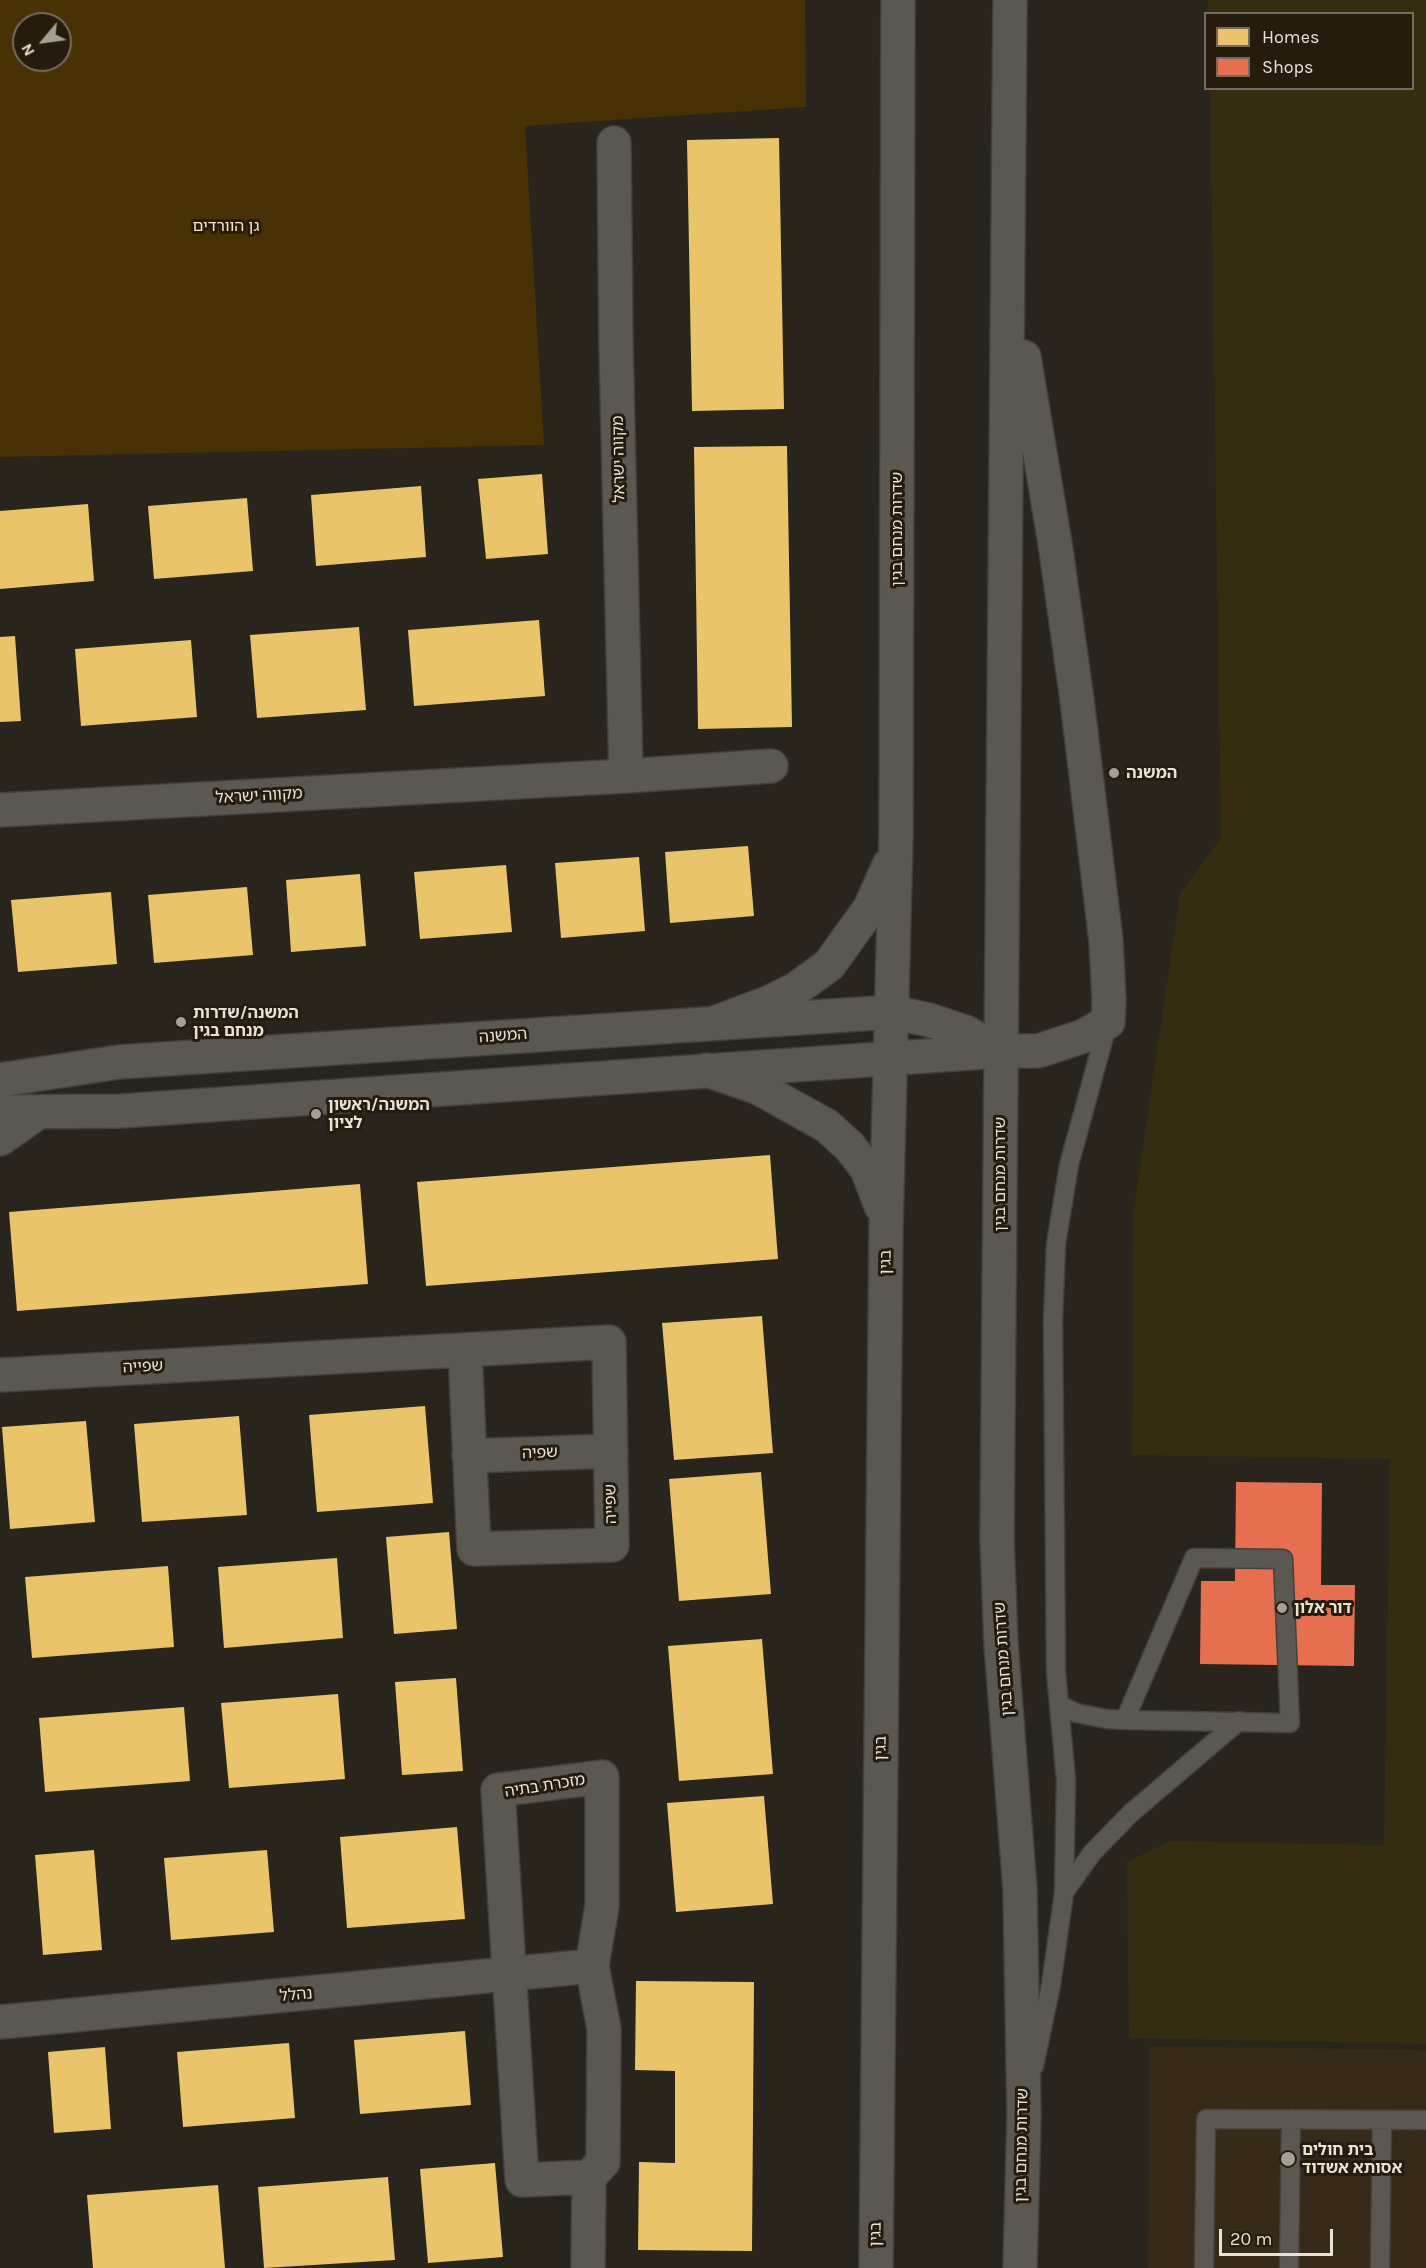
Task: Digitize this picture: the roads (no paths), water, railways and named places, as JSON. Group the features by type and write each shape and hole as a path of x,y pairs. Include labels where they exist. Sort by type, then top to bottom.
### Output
{"street":[{"name":"שדרות מנחם בגין","path":"886,1228 896,837 898,0"},
{"name":"שדרות מנחם בגין","path":"1010,0 997,1538 1001,1644 1020,1890 1023,2116 1020,2268"},
{"name":"מקווה ישראל","path":"614,143 616,346 627,776"},
{"path":"0,1112 121,1111 890,1057 1001,1051 1038,1052 1060,1046 1108,1022 1106,941 1077,700 1056,550 1009,274"},
{"name":"מקווה ישראל","path":"0,810 771,766"},
{"path":"717,1022 779,998 829,965 847,945 870,908 886,875 896,837"},
{"name":"המשנה","path":"3,1076 119,1062 892,1012 929,1020 965,1032 1001,1051"},
{"path":"707,1070 759,1088 779,1098 826,1126 843,1140 867,1169 879,1198 886,1228"},
{"path":"0,1139 37,1113"},
{"name":"בגין","path":"876,2268 886,1228"},
{"name":"שפייה","path":"0,1375 609,1342 612,1545 474,1549 465,1350"},
{"name":"שפיה","path":"469,1456 611,1450"},
{"name":"מזכרת בתיה","path":"588,2268 589,2178 603,2162 604,2030 592,1966 602,1906 602,1777 498,1790 522,2180 589,2178"},
{"name":"נהלל","path":"0,2022 592,1966"}],"lane":[{"path":"1023,2116 1051,1985 1064,1893 1066,1780 1062,1706 1056,1660 1053,1320 1056,1244 1069,1165 1108,1022"},
{"path":"1062,1706 1090,1716 1125,1720 1290,1723 1283,1559 1194,1558 1125,1720"},
{"path":"1064,1893 1092,1853 1131,1812 1239,1721"},
{"path":"1204,2268 1206,2119 1426,2120"},
{"path":"1289,2268 1291,2119"},
{"path":"1380,2268 1382,2120"}],"place":[{"name":"המשנה","path":"1114,773"},
{"name":"המשנה/שדרות מנחם בגין","path":"181,1022"},
{"name":"המשנה/ראשון לציון","path":"316,1114"},
{"name":"דור אלון","path":"1282,1608"},
{"name":"בית חולים אסותא אשדוד","path":"1288,2159"}],"park label":[{"name":"גן הוורדים","path":"226,226"}]}
